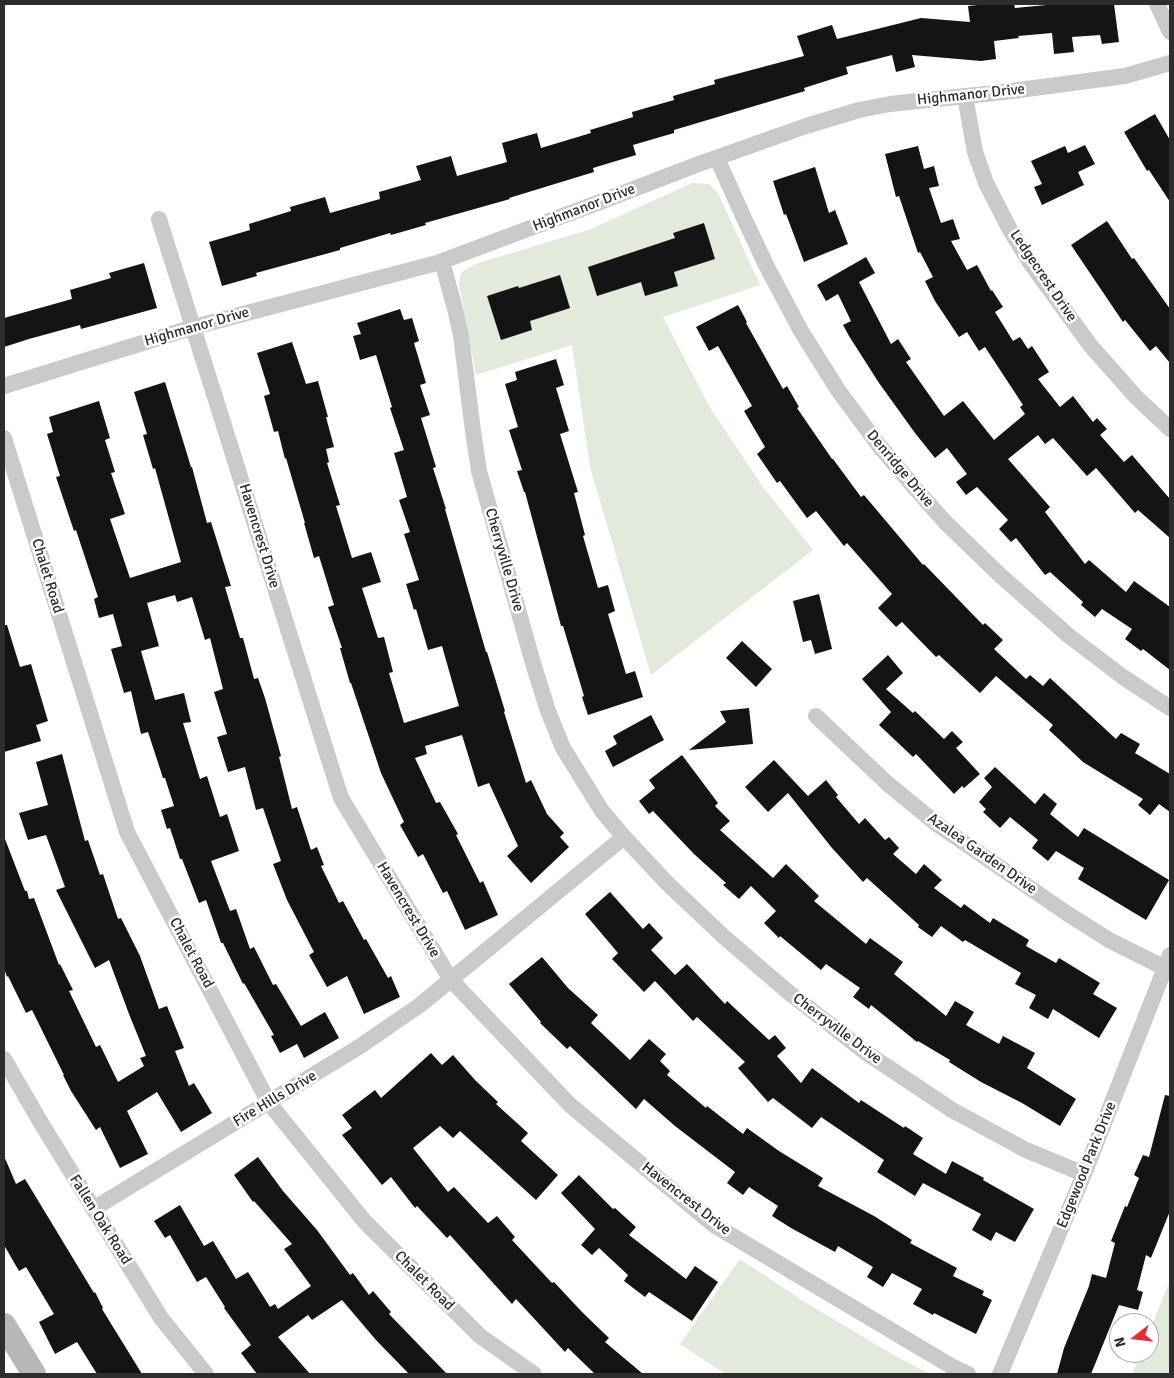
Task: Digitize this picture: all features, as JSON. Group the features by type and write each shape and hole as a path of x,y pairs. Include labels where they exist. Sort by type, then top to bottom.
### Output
{"main road":[{"path":"4,1325 34,1374"}],"street":[{"path":"1157,4 1170,32"},
{"name":"Highmanor Drive","path":"4,386 194,327 442,261 717,158 806,126 859,110 890,104 1004,92 1125,76 1170,63"},
{"name":"Ledgecrest Drive","path":"965,96 975,152 986,183 1009,228 1029,261 1090,345 1136,397 1170,429"},
{"name":"Denridge Drive","path":"717,158 763,258 801,331 838,390 877,443 946,523 1001,576 1069,636 1170,708"},
{"name":"Havencrest Drive","path":"159,219 341,798 451,980 570,1106 714,1225 934,1356 968,1374"},
{"name":"Cherryville Drive","path":"442,261 461,336 479,471 548,712 562,748 602,811 667,883 723,936 787,991 865,1052 952,1110 1026,1150 1084,1174"},
{"name":"Chalet Road","path":"4,438 127,832 269,1103 365,1222 480,1336 534,1374"},
{"name":"Azalea Garden Drive","path":"816,716 888,784 938,825 1109,940 1168,962"},
{"path":"451,980 624,837"},
{"name":"Edgewood Park Drive","path":"1000,1374 1084,1174 1168,962"},
{"name":"Fire Hills Drive","path":"93,1209 359,1047 420,1005 451,980"},
{"name":"Fallen Oak Road","path":"4,1059 93,1209 161,1318 206,1374"}],"green space":[{"path":"692,183 709,184 718,193 760,285 663,317 709,406 763,487 813,550 651,675 590,467 572,345 476,375 459,284 461,273 475,264 591,229"},
{"path":"740,1259 808,1304 892,1354 930,1374 725,1374 680,1344"},
{"path":"1170,1280 1170,1374 1132,1374 1137,1363 1159,1363 1159,1313 1157,1313"}],"building":[{"path":"1014,4 1015,8 1057,4 1114,4 1119,42 1102,44 1100,35 1072,37 1074,52 1054,54 1052,33 1018,36 1019,38 994,41 996,59 981,61 912,55 915,67 896,72 892,55 846,67 848,74 804,88 805,91 674,130 674,133 633,145 636,155 593,168 594,172 510,199 425,223 426,225 391,235 390,233 340,248 340,250 256,273 257,276 222,286 209,242 250,230 249,224 291,211 290,207 325,197 330,213 380,199 379,192 421,180 416,166 451,156 457,176 507,162 502,143 537,133 541,148 591,133 590,130 633,117 632,112 674,100 673,96 715,84 714,80 804,56 797,36 832,25 837,39 921,18 970,22 968,6"},
{"path":"1155,114 1170,140 1170,202 1149,170 1147,171 1124,132"},
{"path":"1085,145 1095,164 1078,172 1084,185 1042,205 1034,187 1042,184 1031,161 1065,146 1068,153"},
{"path":"918,146 924,169 934,166 939,186 929,188 941,223 953,219 960,239 951,241 967,270 977,265 991,291 1003,307 995,312 1013,341 1020,337 1028,349 1032,346 1049,372 1038,379 1060,407 1073,396 1093,422 1097,418 1107,429 1100,435 1124,462 1132,455 1170,499 1170,538 1138,510 1135,513 1096,468 1087,476 1053,438 1045,444 1038,435 1008,459 1050,507 1045,512 1085,564 1089,560 1126,592 1134,581 1170,607 1170,670 1143,649 1141,651 1125,639 1132,629 1102,609 1095,617 1081,605 1083,602 1050,572 1045,575 1016,538 1011,542 999,529 1008,520 977,487 966,495 956,482 967,474 947,448 935,458 915,433 879,383 849,336 843,325 851,321 838,294 826,301 817,285 866,257 875,273 859,282 891,344 898,339 911,359 906,362 944,416 963,401 994,440 1025,414 1020,407 1023,405 985,347 979,351 967,332 959,337 935,301 925,281 933,277 920,252 918,253 899,196 896,197 885,154"},
{"path":"815,167 829,213 835,210 848,244 804,262 786,214 784,215 773,181"},
{"path":"1107,221 1132,259 1134,258 1170,309 1170,363 1156,346 1150,351 1125,320 1123,322 1071,245"},
{"path":"704,223 715,259 674,272 678,286 645,296 641,282 597,296 588,267 675,238 673,233"},
{"path":"144,263 157,308 81,329 80,325 4,347 4,318 72,299 70,290 111,278 109,273"},
{"path":"560,275 570,308 530,321 532,330 501,340 487,296"},
{"path":"738,305 783,389 787,386 799,407 797,408 861,497 864,495 923,565 983,625 985,623 1003,640 994,649 1026,679 1030,675 1043,686 1050,678 1116,739 1121,733 1140,744 1135,753 1170,774 1170,812 1159,804 1150,815 1138,805 1143,799 1083,762 1049,730 1053,725 996,676 980,693 939,655 936,657 902,622 896,627 878,608 892,594 847,543 844,546 816,511 807,518 780,481 777,483 757,454 765,447 744,411 752,406 718,346 709,351 696,327"},
{"path":"400,309 404,320 412,318 419,341 414,343 426,383 420,385 430,415 421,418 436,467 433,468 526,783 531,780 547,814 564,833 560,837 569,847 531,883 507,856 518,846 489,783 478,787 462,735 425,746 427,754 415,758 436,803 440,802 458,834 456,835 480,883 483,881 498,915 465,930 447,891 443,893 423,854 418,857 400,825 404,822 381,773 350,683 340,648 342,648 328,607 334,605 319,556 314,558 278,431 274,432 264,396 270,394 257,353 292,342 306,384 318,381 334,447 326,449 329,462 327,463 340,505 336,506 352,558 371,552 381,582 362,588 378,638 384,637 393,672 389,673 404,723 459,706 442,646 428,650 416,609 414,610 406,584 419,580 404,534 410,532 399,500 407,497 394,453 404,450 390,408 392,407 376,355 360,360 353,336 361,334 357,323"},
{"path":"556,359 564,385 556,388 569,431 560,434 578,492 574,493 585,535 583,536 598,588 608,585 615,611 608,614 626,674 635,671 643,697 588,715 563,626 561,626 525,492 517,471 522,470 509,430 518,427 505,384 517,380 515,372"},
{"path":"165,382 192,467 207,523 211,522 231,586 225,587 240,638 243,638 254,679 258,678 265,698 281,756 279,757 292,809 297,807 311,850 317,847 324,865 321,866 339,903 343,901 364,940 366,939 388,978 391,976 400,997 364,1014 347,976 327,987 309,955 314,952 287,900 273,864 281,861 263,808 256,810 245,767 228,772 217,737 227,734 214,692 223,689 210,638 205,640 192,597 177,602 175,595 147,603 159,646 141,651 155,700 184,693 191,722 183,723 200,779 207,776 220,817 227,814 239,851 211,861 230,911 236,909 250,949 254,947 273,985 276,984 301,1026 325,1012 339,1038 304,1058 297,1044 280,1053 271,1036 274,1035 243,984 223,943 221,943 206,900 199,903 182,859 180,859 170,828 167,829 161,810 174,806 148,732 141,734 131,691 124,693 111,649 122,646 113,614 99,618 94,599 98,597 56,477 60,476 47,434 53,432 49,417 99,401 110,438 105,440 115,472 111,473 125,514 110,519 130,578 181,562 155,468 153,469 143,435 147,434 134,392"},
{"path":"819,594 832,649 815,654 811,640 803,642 793,601"},
{"path":"4,625 7,625 20,667 31,664 48,721 36,725 41,741 4,752"},
{"path":"742,641 772,669 756,687 726,658"},
{"path":"888,655 903,673 886,689 913,713 915,711 944,739 952,731 963,742 956,748 980,774 954,794 916,754 913,757 879,725 891,712 862,679"},
{"path":"749,708 753,744 689,750 726,722 720,711"},
{"path":"651,715 664,740 613,767 605,751 617,744 613,736"},
{"path":"62,754 85,841 88,840 100,875 103,874 118,919 121,918 140,956 159,1009 167,1006 184,1048 175,1051 189,1086 194,1083 212,1113 181,1132 157,1092 127,1111 148,1154 120,1168 100,1127 96,1130 71,1091 32,1010 26,1013 4,968 5,839 25,891 27,891 29,899 34,898 59,965 73,990 69,991 96,1047 100,1045 118,1082 144,1066 140,1058 146,1056 109,960 95,968 56,890 65,887 46,835 28,840 19,813 48,805 36,762"},
{"path":"682,755 718,803 715,806 730,821 720,830 773,878 786,864 819,896 814,901 866,944 870,938 903,962 894,974 946,1016 955,1001 974,1012 966,1025 999,1044 1003,1036 1035,1053 1027,1068 1076,1099 1060,1126 1022,1103 981,1082 949,1062 950,1060 917,1042 871,1005 869,1009 853,997 860,988 826,964 821,970 780,936 779,938 764,923 776,911 751,886 739,899 723,885 726,883 694,854 653,811 649,814 639,801 655,788 649,780"},
{"path":"774,760 808,796 826,780 838,795 836,797 859,824 865,818 885,840 889,837 899,848 893,854 916,874 924,864 942,880 934,888 961,908 964,904 990,923 993,918 1029,940 1026,946 1056,963 1059,958 1100,983 1093,994 1117,1008 1099,1038 1053,1009 1048,1019 1029,1008 1036,995 1015,984 1021,973 965,940 963,942 941,926 932,937 918,927 919,925 867,878 863,882 832,848 788,793 768,812 745,787"},
{"path":"995,767 1035,804 1044,793 1057,804 1050,814 1078,837 1084,828 1169,880 1146,920 1078,879 1084,868 1056,851 1048,861 1032,848 1038,840 1010,817 1000,828 983,812 986,809 979,802 992,787 984,778"},
{"path":"610,892 643,929 649,923 663,938 651,950 675,975 687,964 725,1004 727,1001 769,1040 775,1035 786,1048 777,1056 801,1083 812,1068 859,1103 861,1100 923,1138 913,1154 946,1174 952,1161 1034,1209 1015,1242 996,1232 991,1241 972,1230 981,1214 923,1183 915,1196 877,1172 884,1160 821,1117 812,1128 773,1098 768,1102 738,1068 745,1062 697,1017 693,1021 655,981 644,992 612,959 618,953 585,914"},
{"path":"542,957 568,988 598,1015 591,1023 630,1060 649,1039 666,1054 660,1061 670,1071 667,1075 706,1108 707,1106 743,1134 747,1128 779,1151 823,1178 818,1186 874,1216 912,1240 910,1243 957,1268 953,1276 984,1291 982,1295 992,1300 976,1334 913,1304 922,1289 892,1273 883,1287 867,1277 873,1267 838,1246 835,1252 772,1216 778,1206 749,1187 743,1195 727,1183 735,1172 675,1126 644,1099 636,1109 570,1046 567,1049 540,1023 509,984"},
{"path":"431,1053 442,1065 453,1055 498,1102 496,1104 528,1133 521,1141 558,1175 536,1200 460,1131 453,1138 440,1126 413,1148 448,1192 454,1187 488,1223 497,1216 515,1237 512,1240 552,1283 554,1282 609,1338 605,1342 643,1374 595,1374 568,1348 565,1352 516,1299 512,1304 450,1235 447,1238 417,1206 415,1208 391,1177 382,1185 342,1135 352,1128 342,1115 375,1090 381,1098"},
{"path":"1165,1095 1170,1096 1170,1211 1151,1258 1146,1255 1137,1290 1143,1292 1138,1310 1119,1305 1116,1313 1109,1313 1109,1330 1091,1374 1057,1374 1064,1348 1092,1274 1106,1278 1115,1243 1111,1241 1139,1178 1134,1175 1143,1155 1149,1157"},
{"path":"4,1156 16,1184 25,1179 95,1292 102,1309 142,1374 97,1374 77,1342 55,1354 39,1322 54,1314 26,1267 19,1271 4,1245"},
{"path":"258,1157 283,1191 317,1230 350,1275 353,1273 369,1295 373,1291 391,1312 389,1314 447,1374 409,1374 376,1340 342,1300 312,1320 308,1315 278,1337 310,1374 257,1374 241,1353 251,1345 224,1308 206,1277 197,1282 170,1235 165,1238 154,1221 180,1205 204,1246 213,1241 236,1279 248,1272 270,1307 275,1304 278,1309 311,1286 284,1249 292,1244 253,1202 234,1175"},
{"path":"579,1175 613,1209 615,1208 636,1227 629,1235 686,1279 695,1266 718,1282 692,1321 649,1292 645,1297 624,1281 628,1275 599,1248 592,1255 581,1245 595,1229 561,1193"}]}
